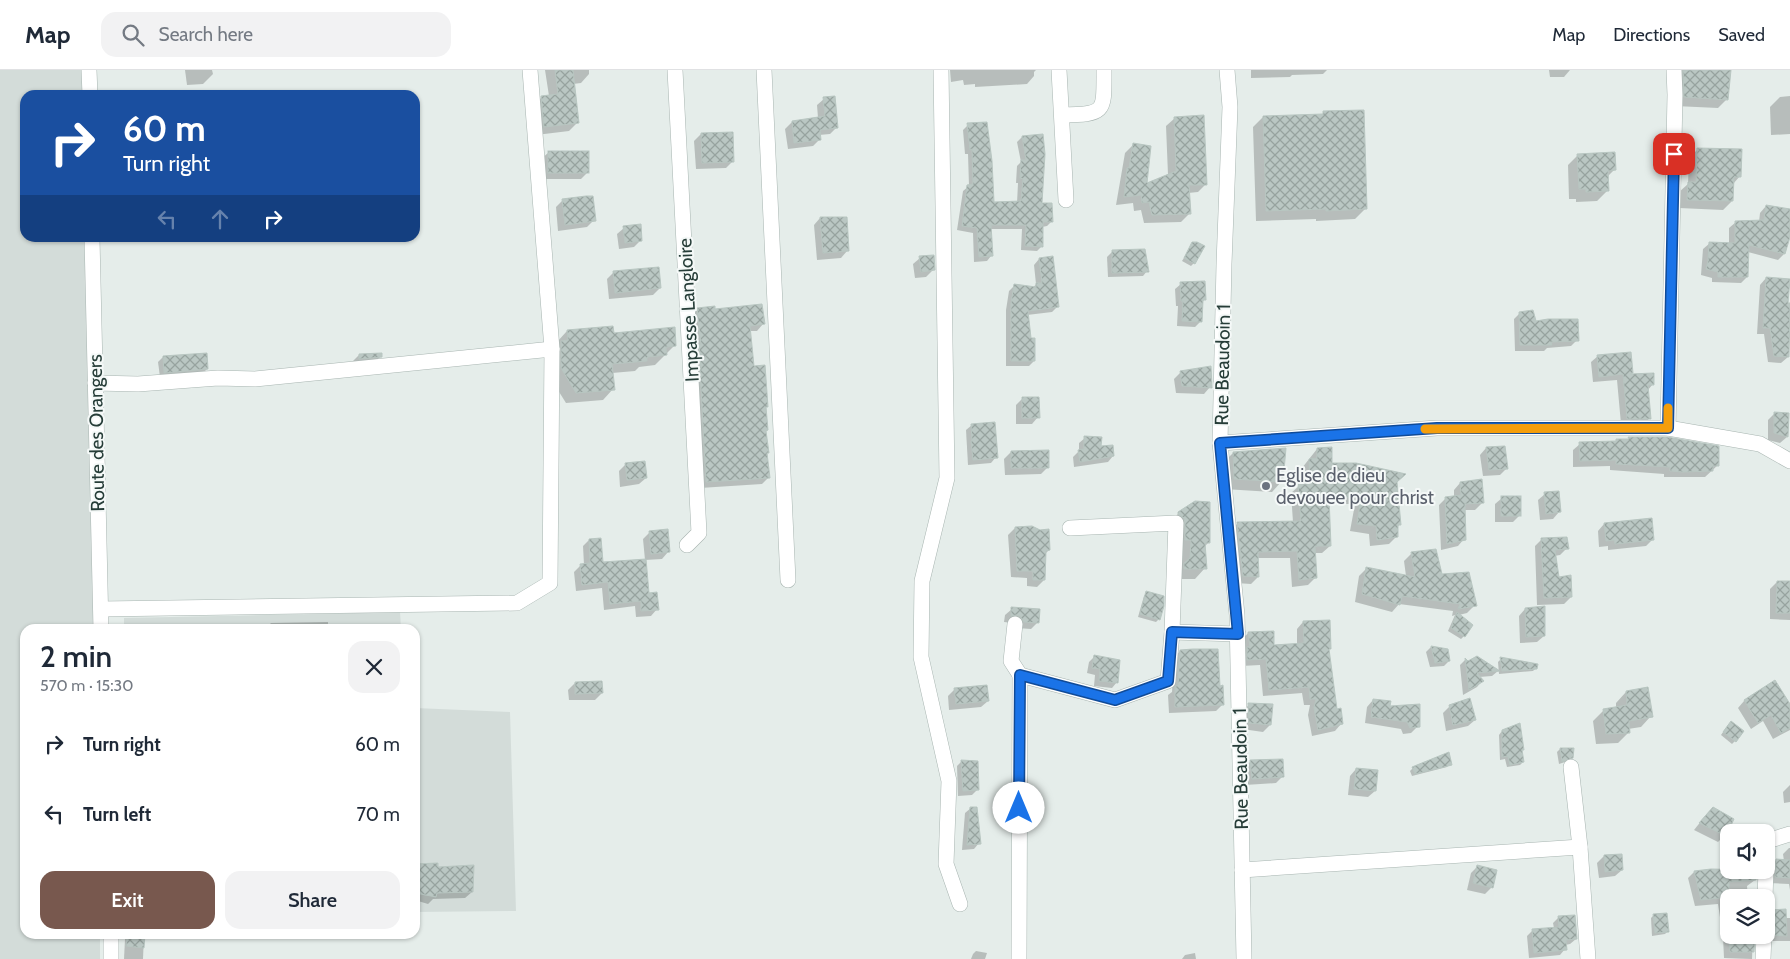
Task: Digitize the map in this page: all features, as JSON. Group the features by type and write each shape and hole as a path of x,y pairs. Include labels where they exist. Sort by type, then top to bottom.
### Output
{"street":[{"path":"89,70 90,90"},
{"path":"101,609 517,603 550,582 552,349 530,70"},
{"name":"Impasse Langloire","path":"676,70 699,533 686,545"},
{"path":"764,70 788,580"},
{"path":"942,70 946,478 922,581 921,656 949,781 946,864 960,904"},
{"path":"1060,70 1066,200"},
{"path":"1062,115 1089,114 1098,110 1104,103 1104,70"},
{"name":"Rue Beaudoin 1","path":"1227,70 1230,107 1220,443 1238,634 1244,959"},
{"path":"1668,428 1674,70"},
{"name":"Route des Orangers","path":"92,242 101,624"},
{"path":"95,383 138,384 218,378 255,379 552,349"},
{"path":"1220,443 1437,428 1668,428 1760,444 1790,461"},
{"path":"1020,675 1115,700 1168,681 1172,632 1176,523 1070,528"},
{"path":"1015,624 1011,661 1020,675 1019,959"},
{"path":"1172,632 1238,634"},
{"path":"1571,767 1580,847 1588,959"},
{"path":"1775,838 1790,834"},
{"path":"1242,870 1580,847"},
{"path":"111,939 111,959"},
{"path":"1763,959 1764,944"}],"shaded area":[{"path":"0,70 84,70 84,90 20,90 20,242 87,242 94,624 20,624 20,939 100,939 100,959 0,959"},
{"path":"400,612 401,624 124,624 124,618"},
{"path":"420,708 510,712 516,911 420,912"}],"building":[{"path":"555,70 573,70 579,123 544,127 541,96 558,94"},
{"path":"1683,70 1731,70 1728,100 1684,97"},
{"path":"835,96 838,128 820,130 821,140 794,143 792,121 825,116 823,97"},
{"path":"1364,110 1367,209 1266,211 1263,116 1323,114 1323,111"},
{"path":"1204,115 1207,185 1189,185 1191,214 1152,215 1149,202 1142,203 1141,195 1124,197 1127,168 1129,168 1133,143 1151,146 1147,183 1176,171 1174,117"},
{"path":"987,122 992,161 994,202 1021,201 1023,179 1020,178 1021,160 1026,160 1022,136 1043,134 1045,154 1042,203 1052,203 1053,222 1043,222 1043,247 1025,246 1026,225 991,225 993,256 979,257 977,228 962,226 967,185 973,184 972,149 970,150 967,123"},
{"path":"733,132 734,162 702,163 701,133"},
{"path":"1697,148 1742,149 1741,177 1734,177 1733,201 1687,200 1688,182 1696,182"},
{"path":"548,151 589,151 589,173 548,173"},
{"path":"1615,152 1616,170 1608,171 1609,191 1586,192 1586,189 1579,189 1577,154"},
{"path":"593,196 596,221 565,225 562,199"},
{"path":"1766,205 1790,209 1790,237 1785,254 1749,245 1748,277 1718,277 1718,272 1706,269 1709,242 1735,243 1735,221 1764,220"},
{"path":"820,217 847,217 849,251 823,253"},
{"path":"641,224 642,241 625,243 623,226"},
{"path":"1192,242 1205,246 1195,264 1184,258"},
{"path":"1145,249 1149,272 1112,273 1112,250"},
{"path":"934,255 935,270 921,272 919,256"},
{"path":"1053,256 1059,307 1028,311 1031,338 1035,338 1035,361 1011,361 1011,303 1014,284 1036,287 1036,283 1042,283 1039,258"},
{"path":"659,267 661,288 615,293 613,271"},
{"path":"1766,277 1790,279 1788,303 1790,303 1789,357 1774,356 1770,328 1763,328"},
{"path":"1205,281 1206,300 1203,300 1202,322 1182,321 1183,301 1181,301 1180,282"},
{"path":"762,304 765,324 750,326 754,366 765,365 768,407 766,407 768,430 766,431 770,478 706,482 699,345 701,345 697,308 715,306 715,309"},
{"path":"1533,310 1536,321 1578,319 1579,341 1551,342 1552,345 1520,345 1519,312"},
{"path":"613,326 614,333 675,327 676,346 666,347 667,355 647,357 647,361 612,364 615,390 576,393 561,368 561,341 568,340 567,330"},
{"path":"1631,352 1633,373 1630,374 1654,373 1654,385 1648,385 1651,419 1627,419 1623,374 1599,377 1597,355"},
{"path":"207,353 208,369 164,373 163,356"},
{"path":"382,353 382,357 359,359 359,354"},
{"path":"1211,366 1212,388 1182,386 1180,371"},
{"path":"1022,397 1039,397 1040,418 1022,418"},
{"path":"1774,412 1789,413 1788,437 1774,433"},
{"path":"995,422 998,458 973,460 971,424"},
{"path":"1084,436 1102,437 1101,446 1113,445 1114,456 1080,462 1078,450 1084,449"},
{"path":"1628,437 1667,437 1719,446 1719,466 1713,466 1713,471 1683,472 1670,471 1670,467 1616,464 1616,460 1580,461 1579,442 1616,441 1616,439 1629,439"},
{"path":"1505,446 1508,469 1489,470 1486,447"},
{"path":"1332,447 1332,463 1356,463 1406,474 1397,482 1401,525 1398,525 1398,537 1377,540 1376,526 1357,524 1361,497 1329,497 1331,546 1315,546 1317,578 1299,580 1297,551 1258,552 1259,577 1243,576 1237,522 1301,521 1298,484 1310,484 1309,459 1317,458 1317,448"},
{"path":"1286,448 1283,482 1234,479 1233,452"},
{"path":"1049,450 1049,468 1011,468 1011,451"},
{"path":"645,461 647,478 627,480 625,463"},
{"path":"1482,479 1484,503 1465,504 1466,540 1447,544 1445,497 1461,495 1460,482"},
{"path":"1559,491 1561,512 1546,514 1544,492"},
{"path":"1501,496 1521,496 1521,516 1501,516"},
{"path":"1195,501 1210,502 1210,543 1205,543 1207,569 1184,569 1184,563 1190,558 1191,540 1185,540 1184,518 1178,512"},
{"path":"1652,518 1654,540 1615,544 1614,540 1606,541 1604,523"},
{"path":"1032,526 1040,530 1049,529 1050,550 1046,551 1045,580 1033,580 1033,571 1017,571 1015,527"},
{"path":"668,529 670,552 651,554 649,531"},
{"path":"1567,537 1569,549 1555,550 1559,577 1571,575 1572,597 1544,598 1541,538"},
{"path":"601,538 603,562 646,559 649,593 657,592 659,610 641,611 641,601 610,604 608,582 582,585 580,564 590,563 589,539"},
{"path":"1436,549 1442,574 1469,572 1477,606 1458,609 1460,604 1402,596 1400,605 1362,594 1366,567 1415,577 1411,552"},
{"path":"1777,581 1790,581 1790,613 1776,613"},
{"path":"1146,591 1164,596 1164,606 1160,620 1140,614"},
{"path":"1545,606 1545,636 1526,637 1525,608"},
{"path":"1011,607 1040,609 1039,623 1024,622 1020,616 1011,616"},
{"path":"1457,612 1473,625 1465,637 1451,628"},
{"path":"1330,620 1331,649 1329,649 1337,709 1341,708 1343,724 1318,730 1314,708 1316,699 1310,699 1309,687 1269,690 1266,659 1247,660 1247,647 1250,647 1248,632 1274,631 1274,645 1304,643 1303,621"},
{"path":"1431,646 1448,649 1450,661 1435,663"},
{"path":"1218,649 1220,686 1223,685 1224,705 1175,707 1175,687 1178,685 1180,650"},
{"path":"1094,655 1120,660 1118,683 1099,681 1100,669 1092,668"},
{"path":"1477,656 1500,671 1477,673 1484,681 1469,690 1465,658 1468,661"},
{"path":"1500,657 1538,664 1537,669 1502,671"},
{"path":"1775,680 1790,704 1790,728 1781,733 1771,715 1758,723 1744,700"},
{"path":"602,681 603,693 575,694 575,682"},
{"path":"987,685 989,701 956,704 954,688"},
{"path":"1648,687 1653,717 1629,721 1630,733 1606,734 1603,709 1627,705 1626,691"},
{"path":"1470,698 1476,720 1453,725 1449,705"},
{"path":"1373,699 1391,701 1390,706 1420,704 1420,727 1410,728 1407,722 1371,717"},
{"path":"1248,703 1273,704 1271,725 1249,723"},
{"path":"1731,721 1744,731 1736,742 1723,732"},
{"path":"1520,723 1524,762 1510,765 1508,756 1502,757 1502,730"},
{"path":"1560,748 1574,748 1573,758 1562,762"},
{"path":"1449,752 1452,765 1415,774 1412,767"},
{"path":"1283,759 1284,777 1252,779 1250,760"},
{"path":"961,760 978,761 979,790 963,791"},
{"path":"1356,768 1378,770 1376,791 1354,789"},
{"path":"970,807 977,807 981,844 967,845"},
{"path":"1713,807 1734,819 1732,824 1720,824 1720,833 1699,823"},
{"path":"1622,854 1623,870 1605,872 1604,855"},
{"path":"1776,859 1790,860 1790,878 1775,877"},
{"path":"438,863 438,867 474,865 473,892 437,893 436,897 420,894 420,864"},
{"path":"1477,865 1497,870 1493,888 1473,883"},
{"path":"1720,869 1720,879 1756,880 1729,882 1729,889 1720,889 1720,898 1701,900 1694,871"},
{"path":"1786,909 1787,936 1775,935 1775,910"},
{"path":"1667,913 1669,932 1655,933 1653,914"},
{"path":"1575,915 1577,939 1566,940 1567,950 1534,953 1532,929 1559,927 1558,916"},
{"path":"127,939 145,939 144,948 126,946"},
{"path":"1730,944 1754,944 1754,952 1730,952"}],"slow traffic":[{"path":"1425,429 1668,428 1668,408"}],"place":[{"name":"Eglise de dieu devouee pour christ","path":"1266,486"}],"route":[{"path":"1019,808 1020,675 1115,700 1168,681 1172,632 1238,634 1220,443 1437,428 1668,428 1674,154"}]}
